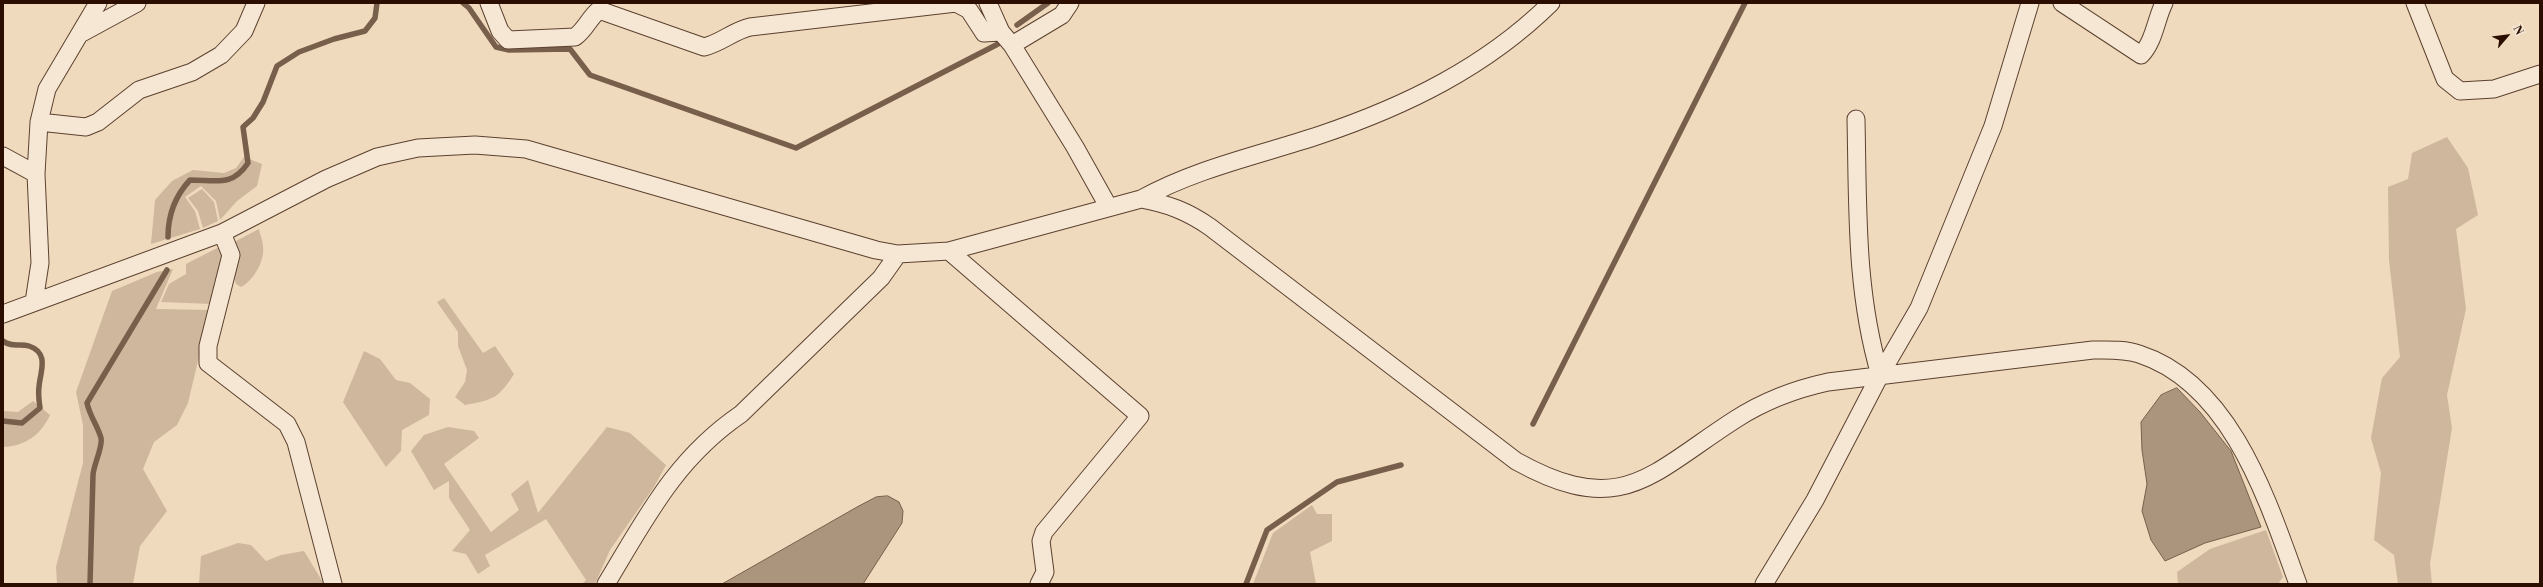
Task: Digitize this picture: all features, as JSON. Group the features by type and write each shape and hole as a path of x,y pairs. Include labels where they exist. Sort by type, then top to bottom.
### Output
{"street":[{"path":"34,302 40,263 36,174 39,122 47,89 98,3"},
{"path":"80,34 137,3"},
{"path":"39,122 86,128 98,122 138,90 192,72 222,55 240,36 256,3"},
{"path":"489,3 500,30 508,40 575,37 583,31 591,16 599,10 704,47 716,44 736,30 750,27 956,3 969,10 984,33 1001,32"},
{"path":"988,3 1001,32 1012,45 1075,147 1108,206"},
{"path":"1012,45 1062,15 1070,3"},
{"path":"3,314 222,233 326,179 377,157 418,148 474,145 526,149 876,250 898,254 949,251 1108,206 1141,199 1161,188 1206,170 1320,135 1404,104 1436,88 1468,69 1525,28 1551,3"},
{"path":"1764,584 1815,500 1880,375 1919,308 1993,126 2030,3"},
{"path":"2062,3 2141,55 2148,48 2164,3"},
{"path":"2415,3 2445,79 2460,91 2494,89 2540,74"},
{"path":"1856,119 1860,279 1869,339 1880,375"},
{"path":"3,156 36,174"},
{"path":"1141,199 1167,204 1189,213 1516,461 1542,476 1567,485 1592,489 1633,484 1671,465 1736,419 1777,398 1828,382 2093,350 2137,353 2158,361 2198,390 2231,433 2244,453 2269,503 2298,584"},
{"path":"222,233 231,255 208,346 208,362 287,424 296,442 333,584"},
{"path":"949,251 1140,416 1044,532 1041,541 1045,572 1039,584"},
{"path":"606,584 667,484 683,464 717,430 740,414 881,278 898,254"}],"shaded area":[{"path":"2447,137 2468,168 2478,215 2456,229 2466,309 2447,395 2452,428 2430,564 2432,584 2398,584 2394,555 2374,540 2381,473 2371,438 2382,378 2400,357 2389,260 2388,187 2408,179 2412,153"},
{"path":"244,157 262,164 257,186 237,201 220,220 216,201 201,186 185,197 195,211 200,229 151,244 155,200 172,181 193,170 224,173 236,168"},
{"path":"202,189 214,202 218,221 203,228 198,211 188,198"},
{"path":"259,229 263,245 262,258 254,275 241,287 236,284 233,274 234,242"},
{"path":"221,246 224,258 212,304 161,302 169,284 186,274 186,264"},
{"path":"173,269 156,309 210,310 188,403 177,425 154,442 143,469 167,511 140,546 133,584 57,584 56,567 83,463 83,425 76,392 112,291 157,272"},
{"path":"444,298 483,353 495,346 514,374 504,388 494,397 465,405 455,397 465,382 467,370 458,346 458,332 437,302"},
{"path":"364,351 380,359 396,380 410,383 430,399 429,415 402,430 401,451 386,467 343,402"},
{"path":"2177,388 2200,412 2231,451 2261,527 2205,543 2165,561 2151,540 2142,511 2147,484 2142,450 2141,422 2161,395"},
{"path":"33,401 50,415 46,422 37,434 25,442 3,447 3,411 18,412"},
{"path":"448,427 474,431 479,438 444,464 491,532 519,510 511,494 528,480 538,513 607,427 630,433 666,465 654,487 610,550 595,584 582,584 586,580 546,519 485,555 490,566 478,574 466,554 452,551 470,530 449,498 449,481 434,490 411,451 424,435"},
{"path":"888,496 899,502 903,511 902,523 863,584 722,584 857,507 876,497"},
{"path":"1312,505 1317,514 1332,514 1332,541 1310,552 1316,584 1253,584 1273,533"},
{"path":"2266,530 2283,577 2278,584 2178,584 2177,572 2210,549"},
{"path":"238,543 251,545 266,561 281,555 304,551 324,584 199,584 201,556"}],"waterway":[{"path":"168,237 169,221 173,206 176,199 190,180 216,181 230,179 242,171 248,163 243,127 253,118 263,102 277,66 299,52 334,39 365,31 375,18 377,3"},
{"path":"463,3 469,8 496,47 509,50 570,49 590,75 796,148 998,44"},
{"path":"1017,25 1048,3"},
{"path":"1533,424 1745,3"},
{"path":"90,584 93,475 100,450 101,438 87,403 167,270"},
{"path":"3,341 13,345 26,345 36,349 42,358 39,390 40,408 22,423 3,421"},
{"path":"1246,584 1267,530 1337,482 1401,465"}]}
